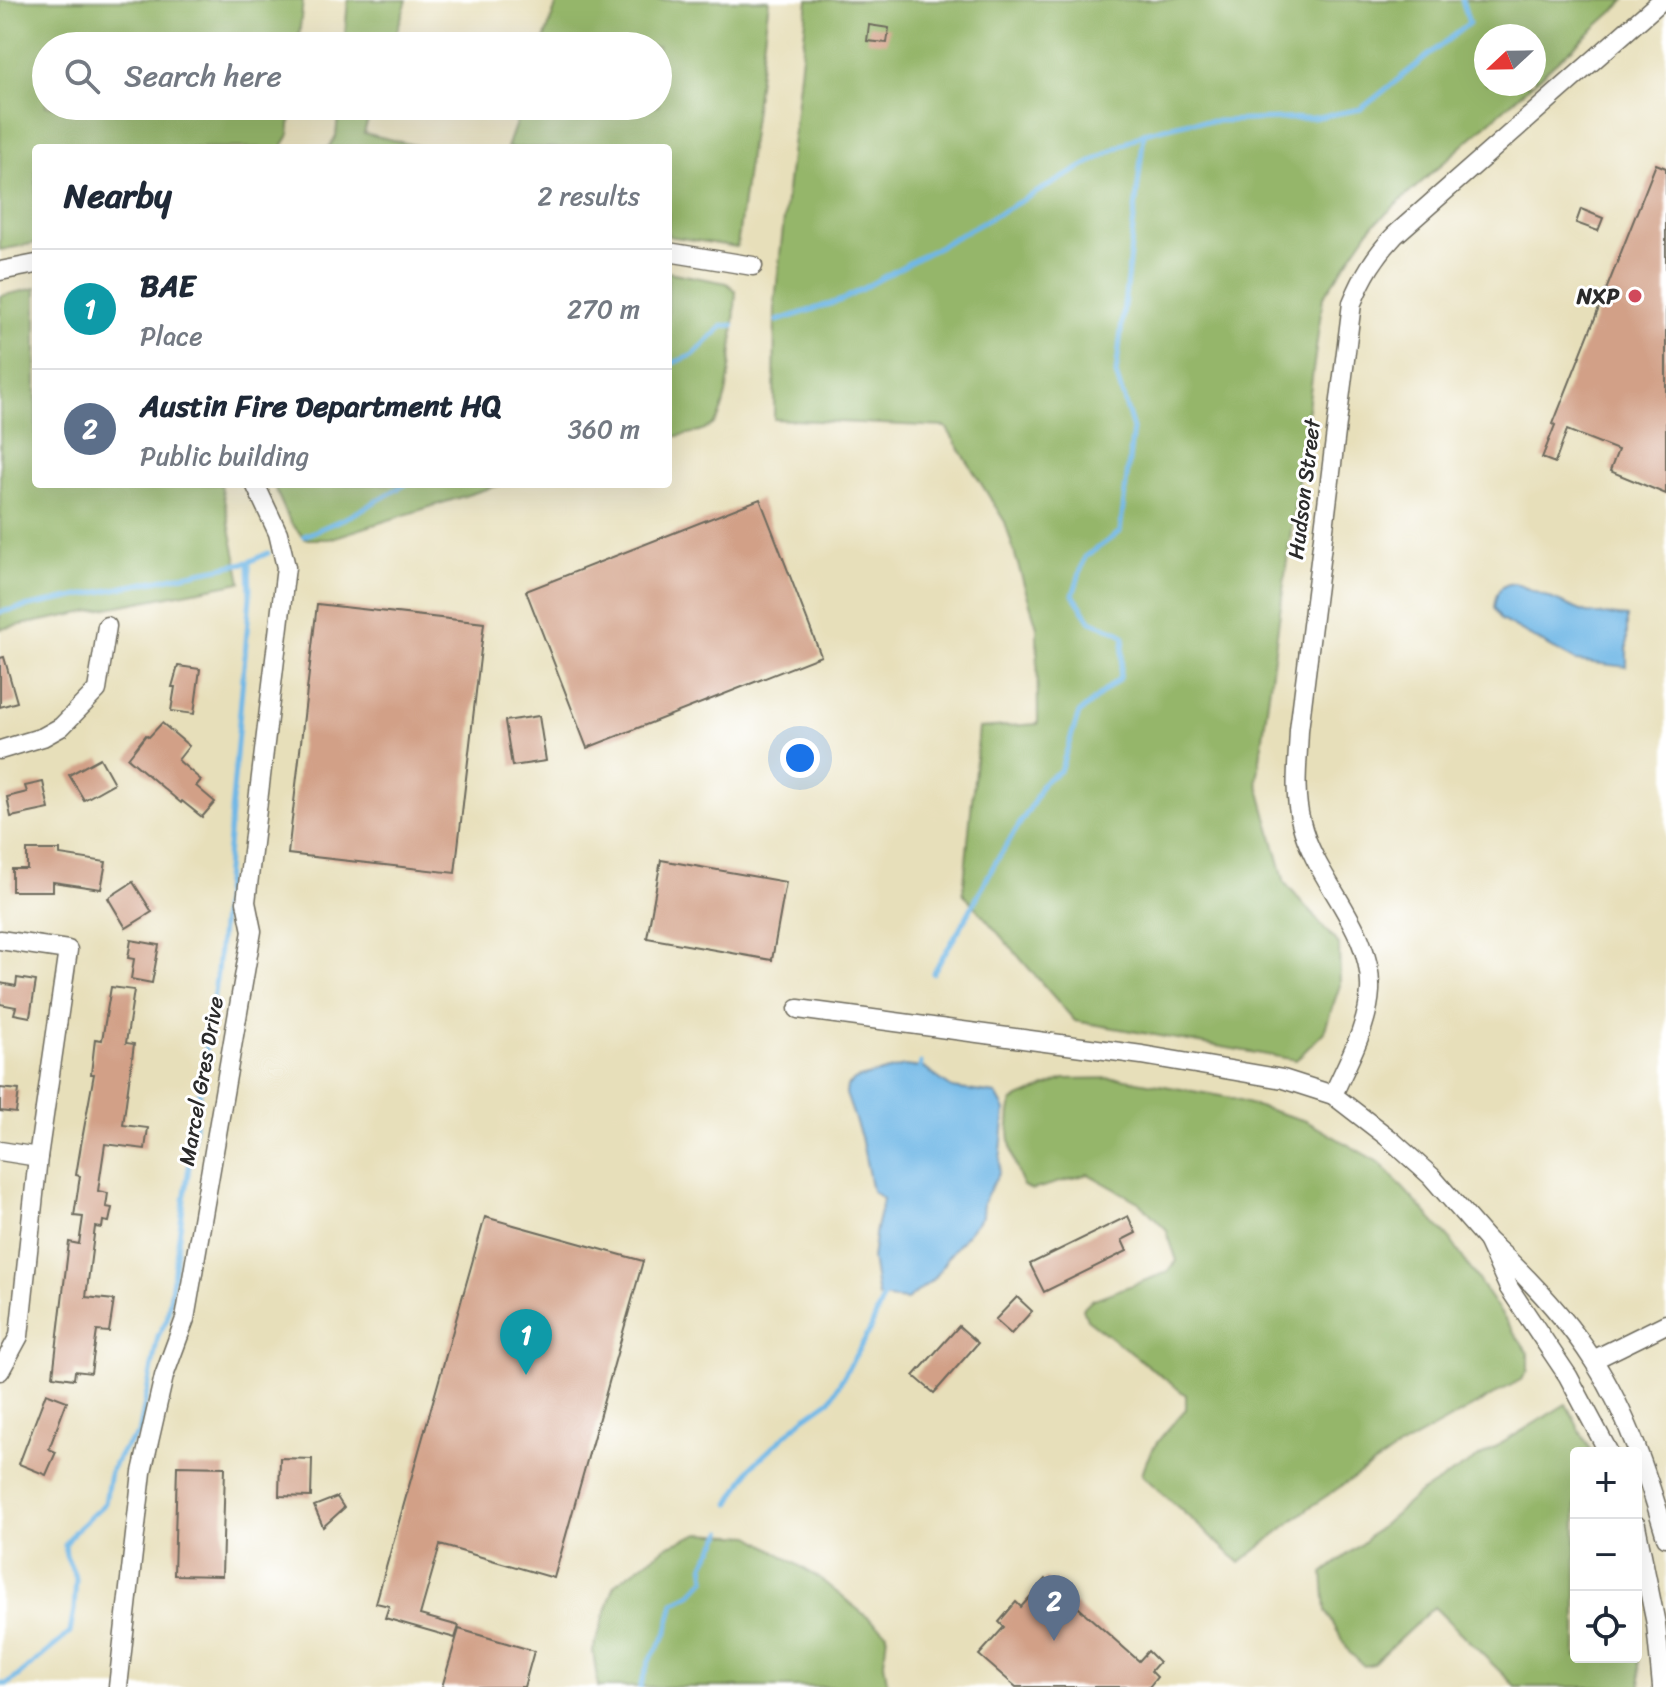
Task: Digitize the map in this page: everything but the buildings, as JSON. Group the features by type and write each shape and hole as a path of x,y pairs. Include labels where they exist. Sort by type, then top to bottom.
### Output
{"street":[{"name":"Hudson Street","path":"1333,1095 1361,1030 1370,991 1367,958 1314,857 1301,823 1296,793 1299,730 1352,303 1375,256 1395,235 1662,0"},
{"path":"672,253 753,266"},
{"path":"0,271 32,265"},
{"name":"Marcel Gres Drive","path":"118,1687 142,1472 164,1376 186,1311 252,931 246,902 286,567 278,533 257,488"},
{"path":"0,750 43,737 61,727 97,690 107,626"},
{"path":"0,940 68,950 38,1157 19,1336 0,1371"},
{"path":"798,1009 1142,1055 1283,1079 1333,1095 1431,1176 1487,1240 1531,1279 1593,1360 1622,1413 1666,1537"},
{"path":"0,1151 38,1157"},
{"path":"1487,1240 1509,1288 1568,1376 1606,1447"},
{"path":"1593,1360 1666,1324"},
{"path":"1642,1555 1656,1624 1662,1687"}],"green space":[{"path":"0,0 303,0 300,32 32,32 32,120 291,120 289,135 283,144 32,144 32,244 0,250"},
{"path":"348,0 407,0 397,32 345,32"},
{"path":"558,0 769,0 737,247 672,237 672,144 508,144 517,120 672,120 672,32 547,32"},
{"path":"808,0 1626,0 1546,71 1546,24 1474,24 1474,96 1518,96 1371,227 1323,297 1257,781 1285,883 1339,945 1340,985 1324,1032 1296,1060 1075,1021 963,893 979,728 1038,724 1037,627 1005,522 946,427 774,419 775,301"},
{"path":"338,120 368,120 364,133 409,144 331,144 336,136"},
{"path":"672,273 727,283 736,291 731,364 723,404 711,426 672,437"},
{"path":"32,289 32,488 222,488 241,582 0,629 0,296"},
{"path":"275,488 489,488 329,539 305,539 290,522"},
{"path":"1120,1078 1226,1097 1306,1121 1380,1163 1450,1239 1528,1353 1528,1370 1522,1379 1397,1449 1310,1507 1240,1563 1142,1475 1154,1448 1186,1409 1186,1395 1087,1319 1083,1308 1091,1300 1168,1272 1177,1261 1166,1229 1140,1203 1088,1174 1032,1190 1023,1186 1012,1154 1009,1123 1012,1101 1064,1079"},
{"path":"1566,1404 1589,1447 1570,1447 1570,1663 1639,1663 1641,1687 1516,1687 1434,1607 1373,1664 1364,1666 1349,1652 1326,1611 1323,1573 1417,1495"},
{"path":"700,1533 751,1536 819,1578 887,1633 884,1663 888,1687 598,1687 593,1651 615,1584 669,1545"}],"water":[{"path":"1514,583 1586,613 1627,617 1627,667 1576,661 1501,620 1494,608 1497,594 1504,586"},
{"path":"904,1066 924,1068 952,1088 996,1094 1005,1110 999,1172 983,1203 982,1216 947,1258 936,1277 907,1300 878,1297 872,1258 883,1199 872,1191 861,1137 846,1094 847,1086 856,1079"}],"waterway":[{"path":"777,321 842,300 1144,133 1189,122 1313,118 1361,109 1469,23 1462,0"},
{"path":"933,973 1043,782 1060,771 1079,713 1120,678 1124,637 1091,621 1073,595 1085,557 1120,532 1133,429 1116,374 1144,133"},
{"path":"672,363 693,355 723,326 733,325"},
{"path":"304,536 352,515 399,488"},
{"path":"0,612 249,562 268,553"},
{"path":"0,1684 8,1684 70,1633 76,1578 65,1545 74,1532 105,1503 110,1472 122,1451 139,1433 158,1336 167,1319 217,972 250,597 249,562"},
{"path":"919,1074 921,1063"},
{"path":"730,1504 751,1467 803,1419 830,1400 870,1330 885,1293"},
{"path":"640,1687 649,1661 666,1635 674,1603 691,1594 706,1578 704,1564 723,1532"}],"place":[{"name":"NXP","path":"1635,296"},
{"name":"BAE","path":"526,1375"},
{"name":"Austin Fire Department HQ","path":"1054,1641"}]}
